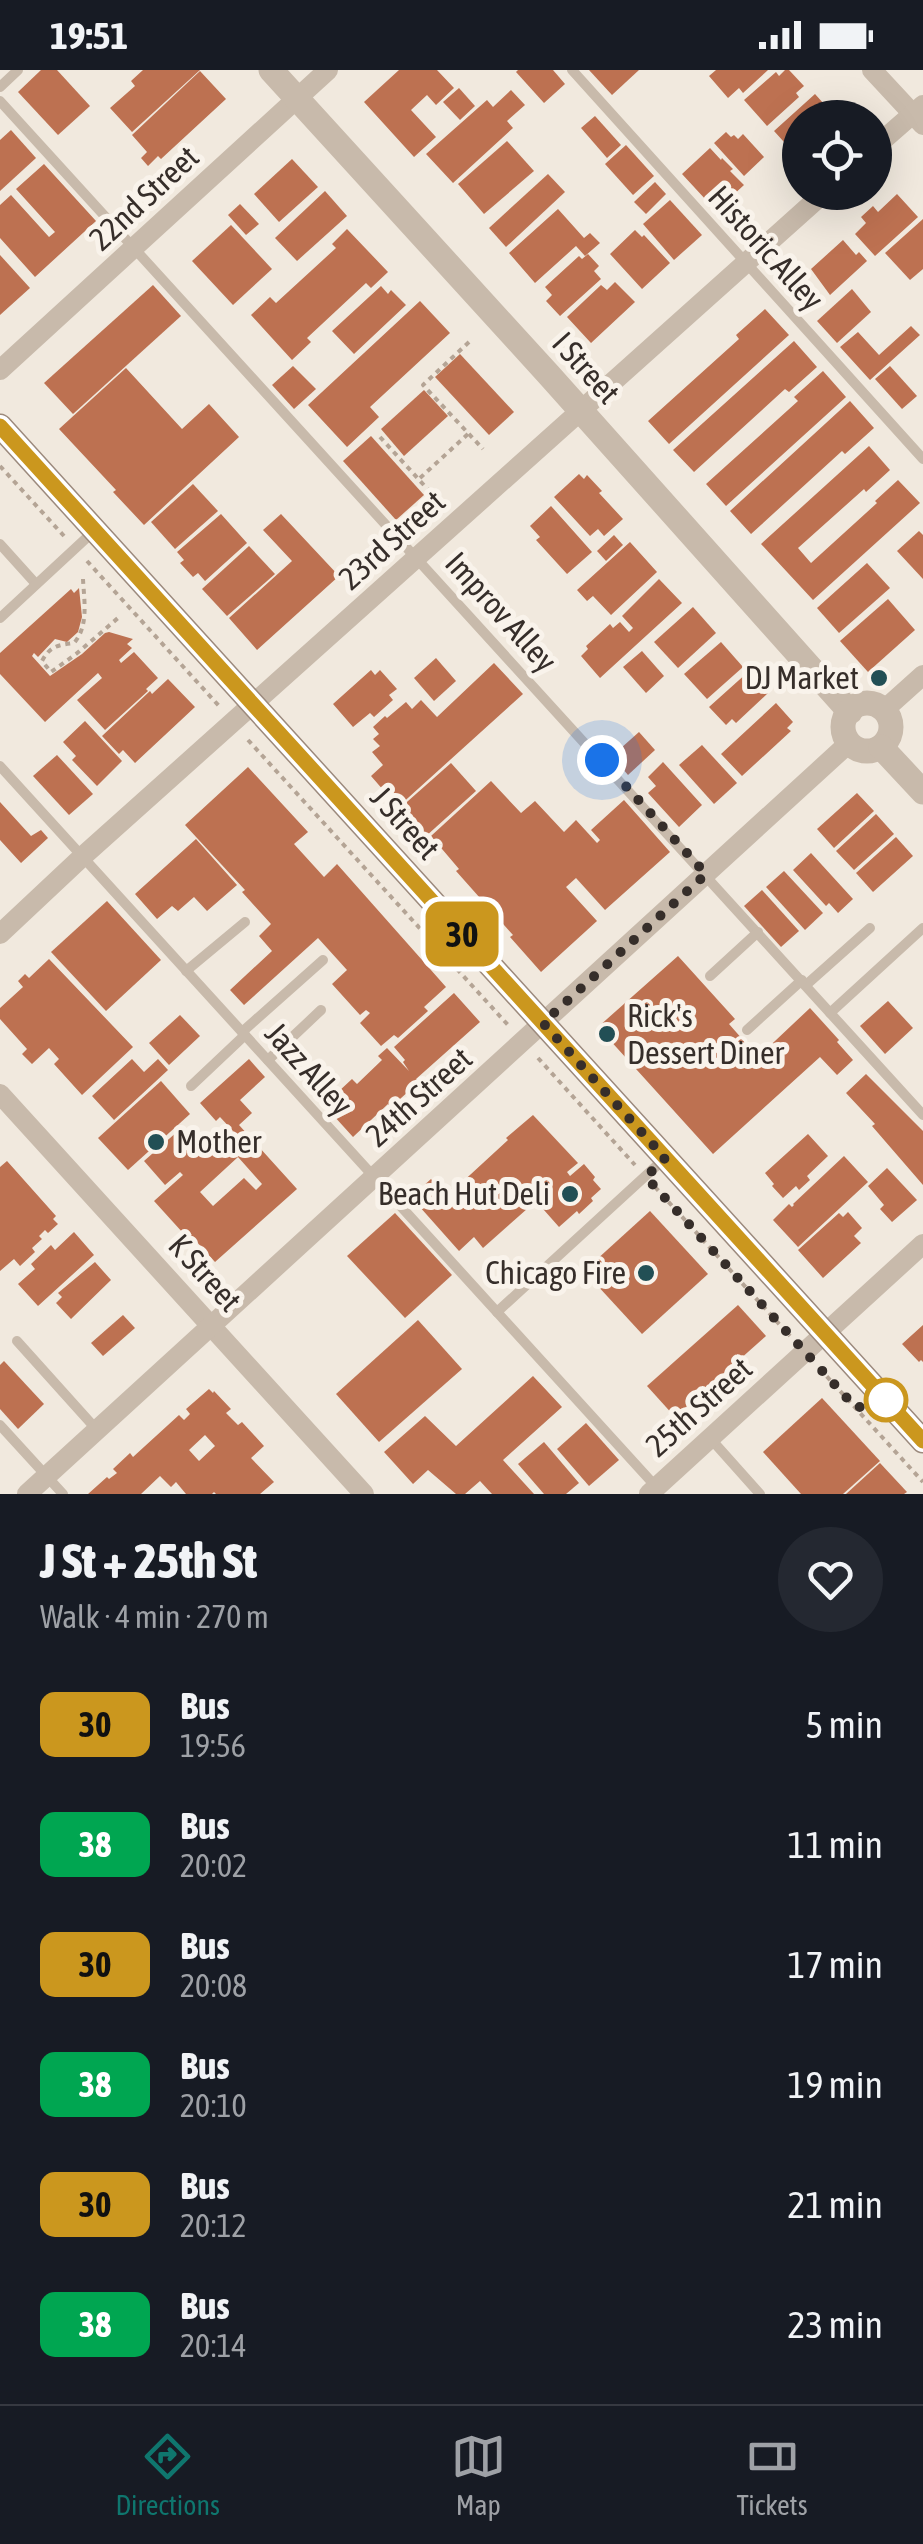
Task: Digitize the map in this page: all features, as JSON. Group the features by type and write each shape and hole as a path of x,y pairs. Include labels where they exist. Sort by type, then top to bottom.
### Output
{"main road":[{"name":"J Street","path":"0,426 923,1441"}],"street":[{"name":"I Street","path":"271,70 850,712"},
{"name":"22nd Street","path":"0,370 328,70"},
{"path":"872,70 920,115 892,136"},
{"name":"23rd Street","path":"0,934 82,856 805,210"},
{"path":"884,710 923,675"},
{"path":"868,704 884,710 889,717 890,734 881,747 864,751 849,743 844,721 850,712 868,704"},
{"name":"24th Street","path":"27,1494 849,743"},
{"path":"881,747 923,792"},
{"name":"K Street","path":"0,1094 364,1494"},
{"name":"25th Street","path":"656,1492 709,1437 923,1244"}],"lane":[{"path":"0,86 18,70"},
{"name":"Historic Alley","path":"572,70 923,458"},
{"name":"Improv Alley","path":"0,101 923,1115"},
{"path":"0,618 95,530"},
{"path":"0,544 36,584"},
{"name":"Jazz Alley","path":"0,766 656,1492"},
{"path":"186,971 245,922"},
{"path":"747,1030 870,928"},
{"path":"830,1012 923,928"},
{"path":"710,976 758,932"},
{"path":"191,1086 322,960"},
{"path":"268,1060 321,1010"},
{"path":"497,1312 665,1158"},
{"path":"17,1341 97,1430"},
{"path":"0,1425 63,1494"},
{"path":"709,1437 760,1494"}],"path":[{"path":"469,342 423,385 483,450"},
{"path":"420,479 468,434"},
{"path":"380,437 434,495"},
{"path":"0,466 923,1482"},
{"path":"83,579 84,624 80,636 74,643 50,648 42,661 50,672 118,618"},
{"path":"74,643 76,654"}],"building":[{"path":"41,70 57,70 90,106 58,135 18,92"},
{"path":"143,70 200,70 132,132 110,108 135,86 131,81"},
{"path":"399,70 437,70 454,88 436,105 427,95 411,110 436,137 414,157 364,102"},
{"path":"518,70 553,70 565,84 544,103"},
{"path":"589,70 639,70 612,95"},
{"path":"716,70 768,70 743,93 739,88 728,98 709,76"},
{"path":"789,70 804,86 796,93 799,97 796,100 782,100 782,112 767,126 744,100 776,72 779,76"},
{"path":"200,71 226,99 161,159 158,156 148,166 141,158 147,152 132,135"},
{"path":"459,88 475,106 460,120 443,102"},
{"path":"511,90 525,105 507,121 513,128 453,183 426,154 487,100 493,107"},
{"path":"595,116 621,145 607,158 581,128"},
{"path":"782,124 782,140 774,131"},
{"path":"11,130 36,158 0,191 0,140"},
{"path":"726,132 738,139 743,134 764,157 744,176 714,143"},
{"path":"507,141 534,171 484,214 458,184"},
{"path":"626,145 654,176 633,195 605,164"},
{"path":"710,148 744,185 719,214 682,174"},
{"path":"292,159 318,187 279,222 254,194"},
{"path":"44,164 96,221 35,277 0,238 0,205 11,195 49,237 55,232 16,189"},
{"path":"548,174 565,192 506,247 489,228"},
{"path":"655,182 666,194 646,214 634,202"},
{"path":"325,191 347,216 297,261 275,238"},
{"path":"897,194 918,217 875,256 855,234 866,223 861,217 869,210 892,210 892,199"},
{"path":"670,200 702,235 674,260 643,224"},
{"path":"240,204 259,224 246,235 228,215"},
{"path":"558,209 584,238 590,233 600,243 585,256 576,246 535,283 509,253"},
{"path":"923,219 923,269 910,280 885,253"},
{"path":"231,225 272,269 233,305 192,261"},
{"path":"347,229 388,272 371,288 366,283 307,338 311,342 292,360 251,315 270,297 276,303 336,248 332,244"},
{"path":"635,230 670,263 642,289 610,254"},
{"path":"843,240 867,261 830,295 811,269"},
{"path":"588,254 599,266 594,271 601,279 560,316 546,301 552,295 545,287 579,256 582,259"},
{"path":"0,255 30,288 0,315"},
{"path":"615,282 635,302 591,343 567,317 601,285 607,290"},
{"path":"153,285 181,316 73,414 44,383"},
{"path":"381,286 406,305 354,354 332,331"},
{"path":"852,289 871,312 837,343 817,321"},
{"path":"420,301 450,333 370,407 379,417 347,447 308,405"},
{"path":"765,309 789,335 669,444 648,421 739,339 736,335"},
{"path":"911,326 920,335 870,380 840,347 858,332 879,355"},
{"path":"794,341 817,367 789,392 785,389 694,472 673,450"},
{"path":"460,354 514,412 489,435 435,377"},
{"path":"293,366 316,389 294,409 272,385"},
{"path":"890,366 917,396 902,409 875,379"},
{"path":"126,368 182,429 209,404 239,437 144,525 59,429"},
{"path":"823,371 846,397 726,506 706,484 798,401 794,397"},
{"path":"424,390 448,416 404,456 381,429"},
{"path":"850,401 874,428 845,454 842,451 751,534 730,511"},
{"path":"371,436 424,495 396,520 343,461"},
{"path":"869,446 890,470 798,548 811,563 898,480 920,503 813,600 761,544"},
{"path":"579,474 584,479 587,475 623,519 604,536 598,529 590,536 554,497"},
{"path":"193,484 218,511 175,549 151,522"},
{"path":"551,506 592,552 567,574 536,540 540,537 530,526"},
{"path":"221,514 247,543 205,581 198,573 193,577 180,563 184,560 177,552"},
{"path":"281,514 339,576 257,650 229,618 292,561 263,530"},
{"path":"919,531 923,535 923,579 897,551"},
{"path":"614,535 623,545 606,561 597,551"},
{"path":"630,542 657,572 611,615 593,596 587,601 577,590"},
{"path":"249,546 275,574 227,616 202,589"},
{"path":"867,563 890,588 839,633 817,608"},
{"path":"659,579 682,603 600,678 581,656 588,649 586,646 610,624 613,628 620,622 629,632 633,628 622,616"},
{"path":"79,588 82,617 78,632 67,642 55,639 38,657 34,653 32,656 50,676 109,632 133,639 127,644 132,648 119,660 121,663 134,652 158,678 105,730 77,700 102,678 98,673 45,722 0,674 0,653 71,589 74,593"},
{"path":"888,599 915,630 868,672 840,641"},
{"path":"693,607 716,633 678,668 654,642"},
{"path":"721,642 743,667 707,699 684,674"},
{"path":"642,651 664,676 646,693 623,667"},
{"path":"436,658 456,681 434,701 414,678"},
{"path":"494,663 523,694 398,807 371,776 383,765 372,752 380,746 373,739 379,734 373,727 406,702 412,709 421,700 437,717"},
{"path":"371,670 375,675 380,670 397,689 389,695 393,700 374,717 370,713 353,727 333,704"},
{"path":"748,672 768,693 736,723 732,719 726,725 709,707"},
{"path":"168,679 195,707 135,763 123,750 119,754 102,736"},
{"path":"776,703 793,722 787,728 791,731 742,776 721,754"},
{"path":"85,721 122,761 97,786 72,760 76,756 63,742"},
{"path":"639,732 655,750 628,775 612,756"},
{"path":"702,745 737,783 714,804 679,765"},
{"path":"57,755 93,794 69,815 33,776"},
{"path":"663,762 702,805 679,827 648,793 656,786 648,777"},
{"path":"451,763 476,791 425,837 399,809"},
{"path":"248,767 308,832 294,844 324,877 337,864 446,987 424,1007 428,1011 398,1038 394,1035 381,1046 360,1023 370,1013 366,1010 360,1015 332,984 347,970 318,938 244,1005 230,990 272,951 259,936 271,924 185,825"},
{"path":"491,781 521,813 535,801 564,832 576,820 597,843 600,840 591,830 624,800 670,852 605,910 576,878 566,887 597,921 541,972 431,836"},
{"path":"857,793 874,811 834,848 817,829"},
{"path":"0,802 31,836 41,830 48,838 21,863 0,840"},
{"path":"876,814 894,834 854,870 836,851"},
{"path":"896,837 913,856 873,892 856,873"},
{"path":"196,839 237,885 207,911 194,897 178,911 172,906 157,919 135,894"},
{"path":"811,853 853,899 838,913 829,903 826,906 793,870"},
{"path":"784,871 823,913 805,930 766,887"},
{"path":"762,890 799,931 781,947 744,906"},
{"path":"107,901 161,960 106,1011 51,952"},
{"path":"678,956 735,1019 729,1024 758,1057 810,1008 853,1060 837,1075 820,1057 713,1154 598,1027"},
{"path":"49,959 133,1047 82,1095 54,1064 59,1059 49,1048 32,1064 22,1054 27,1049 0,1019 0,1008 23,987 18,981 25,974 29,978"},
{"path":"454,993 480,1022 416,1079 419,1082 353,1137 324,1105 352,1079 357,1084 382,1060 378,1056 387,1048 409,1071 394,1047"},
{"path":"888,1001 913,1028 885,1054 860,1026"},
{"path":"180,1015 200,1036 169,1065 149,1043"},
{"path":"132,1059 144,1072 158,1059 168,1070 114,1120 92,1096"},
{"path":"249,1059 265,1077 240,1100 252,1113 239,1125 297,1189 215,1262 154,1201 183,1175 180,1172 165,1185 144,1161 178,1131 205,1156 233,1131 220,1117 216,1121 200,1103","holes":["238,1157 262,1184 256,1190 244,1178 213,1206 200,1192"]},
{"path":"866,1074 923,1131 923,1185 846,1093"},
{"path":"161,1081 190,1114 128,1170 98,1138"},
{"path":"533,1115 578,1163 567,1172 570,1176 584,1164 601,1189 579,1214 577,1211 559,1227 536,1201 483,1248 474,1237 459,1251 411,1197 431,1179 443,1192 458,1186"},
{"path":"808,1134 828,1156 807,1176 810,1180 783,1198 765,1173"},
{"path":"844,1156 868,1182 798,1247 773,1220 789,1204 792,1207"},
{"path":"7,1161 56,1216 53,1219 58,1224 39,1236 42,1239 32,1248 35,1252 20,1266 14,1259 0,1271 0,1167"},
{"path":"887,1168 917,1200 892,1222 868,1186"},
{"name":"Chicago Fire","path":"650,1211 708,1274 642,1334 584,1271"},
{"path":"848,1212 862,1228 854,1236 861,1243 823,1278 798,1250 839,1213 843,1217"},
{"path":"395,1213 452,1275 405,1318 347,1256"},
{"path":"74,1232 94,1255 38,1306 18,1284 35,1269 31,1264 51,1245 55,1250"},
{"path":"95,1262 111,1280 71,1319 56,1303 62,1297 58,1293"},
{"path":"738,1305 766,1336 675,1417 647,1386"},
{"path":"123,1315 135,1328 103,1356 91,1343"},
{"path":"418,1320 462,1369 379,1442 336,1394"},
{"path":"923,1325 923,1362 919,1362 902,1344"},
{"path":"4,1361 44,1404 18,1429 0,1409 0,1365"},
{"path":"533,1376 562,1407 503,1460 534,1494 492,1494 480,1481 465,1494 456,1494 428,1470 413,1484 384,1452 425,1416 456,1446"},
{"path":"209,1389 214,1391 231,1409 226,1413 238,1425 242,1422 264,1446 251,1458 274,1482 260,1494 186,1494 176,1482 171,1487 160,1476 141,1494 88,1494 117,1473 113,1469 130,1453 133,1457 179,1415 184,1420 190,1414 186,1409","holes":["205,1435 215,1446 199,1461 189,1450"]},
{"path":"822,1398 880,1461 843,1494 801,1494 763,1452"},
{"path":"586,1423 619,1460 589,1486 557,1449"},
{"path":"544,1442 579,1483 566,1494 544,1494 518,1464"},
{"path":"880,1463 907,1492 846,1494"}],"bus line":[{"name":"30","path":"0,426 923,1441"}],"place":[{"name":"DJ Market","path":"879,678"},
{"name":"Rick's Dessert Diner","path":"607,1034"},
{"name":"Mother","path":"156,1142"},
{"name":"Beach Hut Deli","path":"570,1194"},
{"name":"Chicago Fire","path":"646,1273"}],"route":[{"path":"602,760 706,874 543,1023 665,1158 646,1177 856,1408 886,1400"}]}
